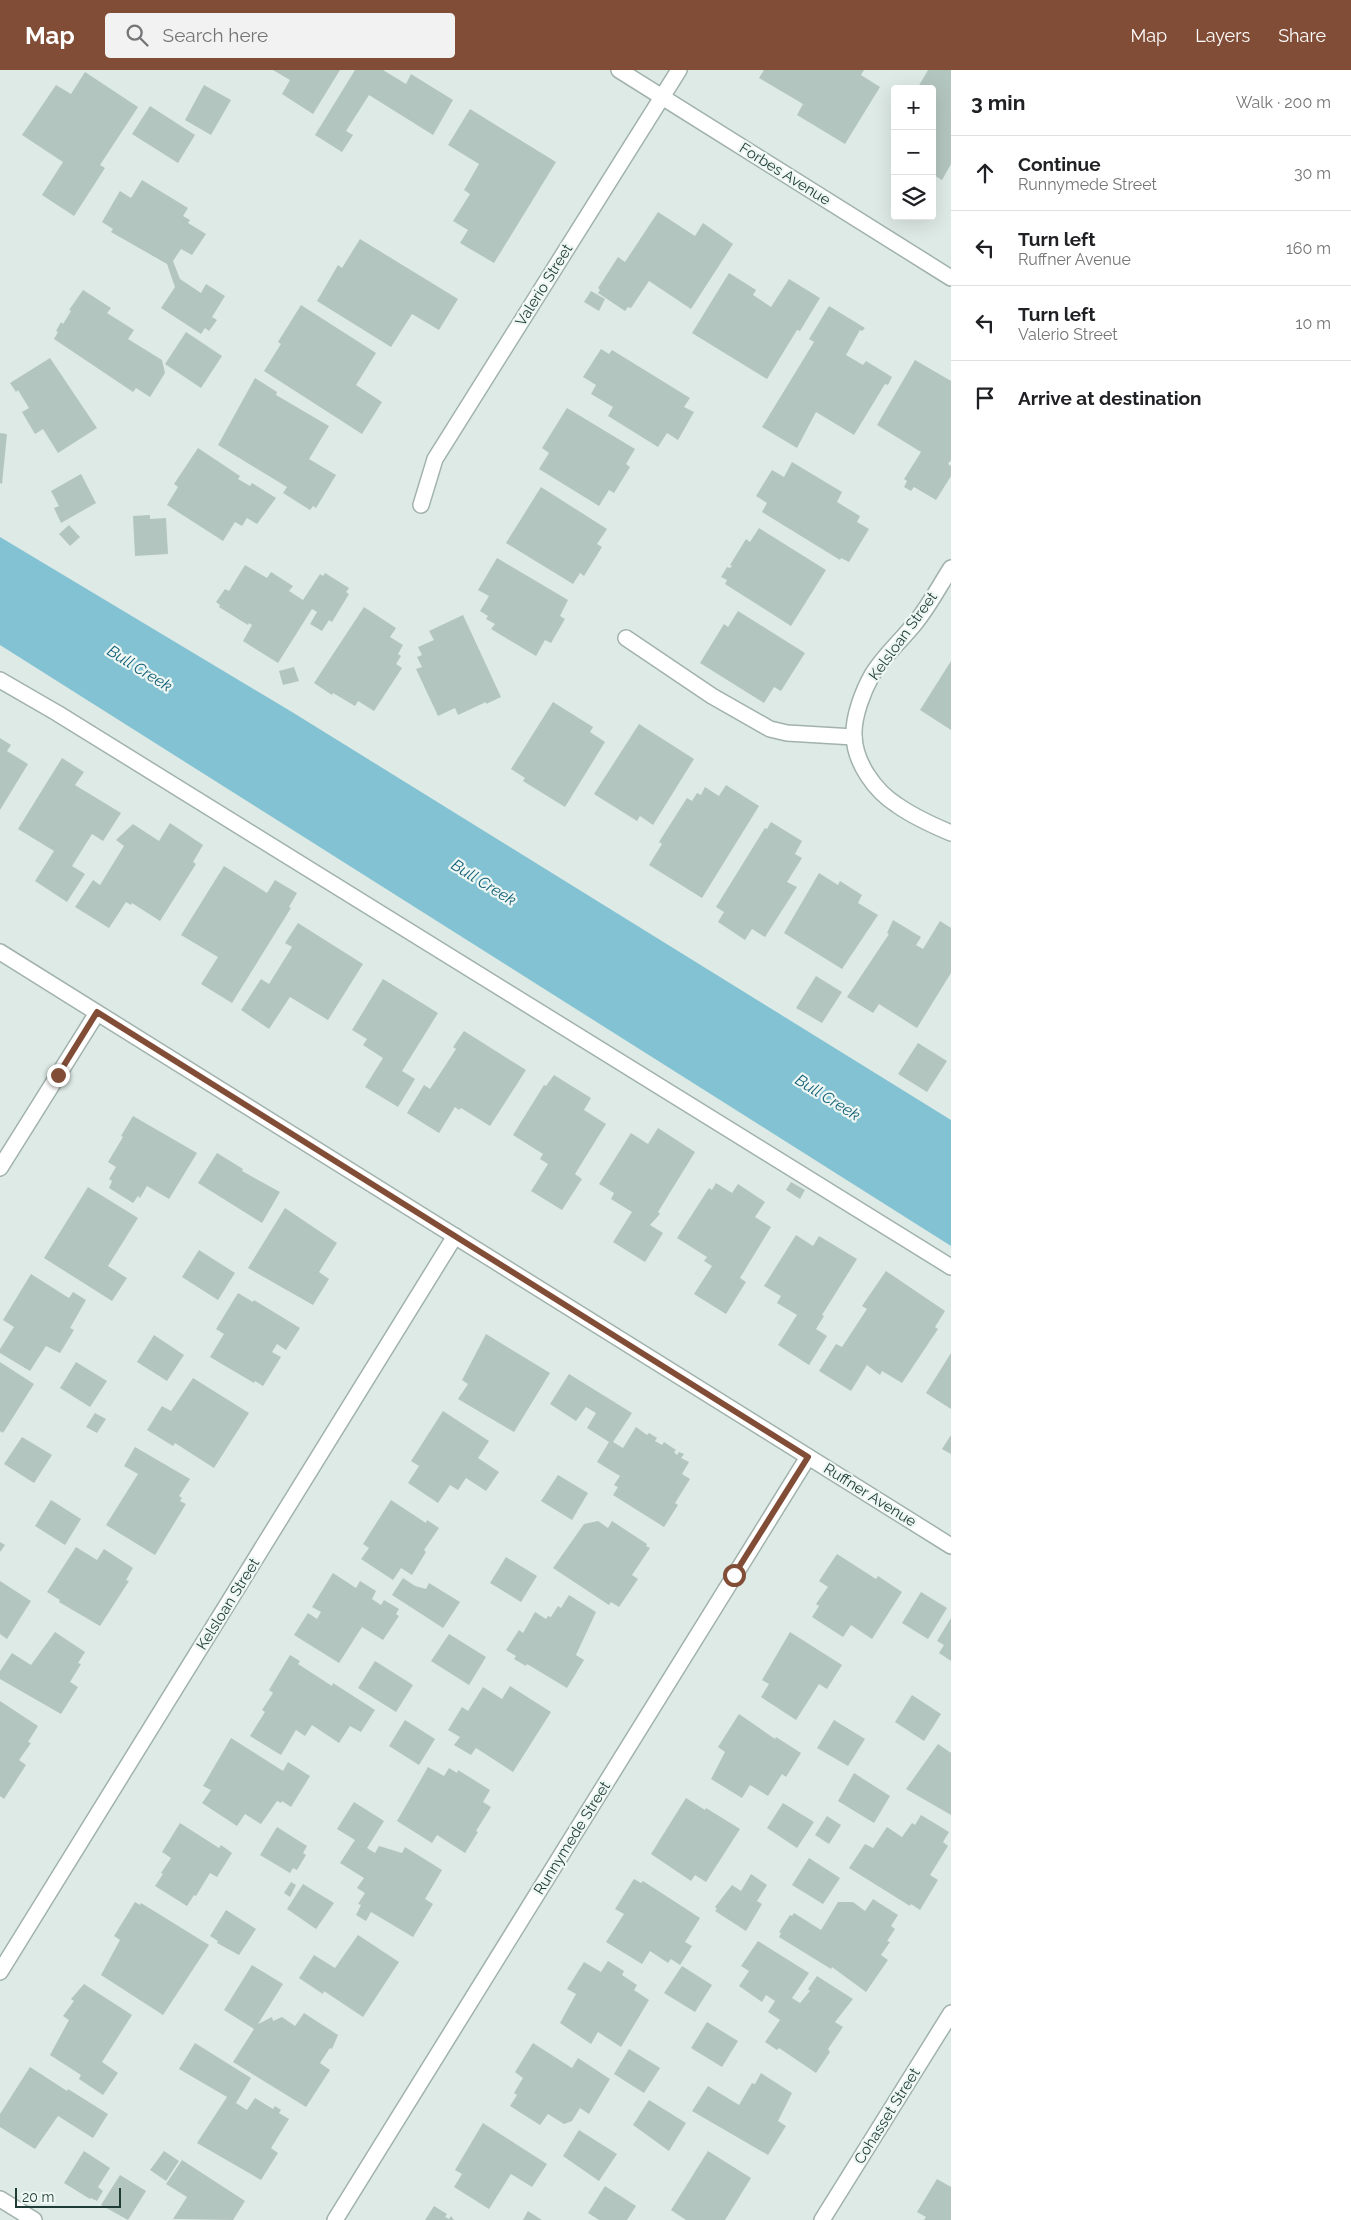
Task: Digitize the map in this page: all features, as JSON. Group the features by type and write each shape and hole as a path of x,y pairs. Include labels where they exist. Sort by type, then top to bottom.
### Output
{"street":[{"name":"Forbes Avenue","path":"618,70 951,278"},
{"name":"Valerio Street","path":"421,505 435,460 679,70"},
{"name":"Kelsloan Street","path":"854,736 864,692 873,674 886,655 917,621 951,568"},
{"path":"626,638 712,696 770,729 787,733 854,736 860,761 876,787 896,805 919,819 951,833"},
{"path":"0,680 66,718 951,1267"},
{"name":"Ruffner Avenue","path":"0,952 951,1546"},
{"path":"0,1168 97,1012"},
{"name":"Kelsloan Street","path":"0,1972 456,1236"},
{"name":"Runnymede Street","path":"335,2220 808,1457"},
{"name":"Cohasset Street","path":"822,2220 951,2013"},
{"path":"0,2199 34,2220"}],"water":[{"name":"Bull Creek","path":"0,537 292,712 951,1120 951,1246 0,645"}],"building":[{"path":"273,70 340,70 313,114 282,94 290,80"},
{"path":"355,70 383,70 406,84 411,74 453,100 433,135 369,95 346,131 353,135 342,152 315,135"},
{"path":"764,70 864,70 861,75 880,87 845,144 797,115 803,104 759,78"},
{"path":"928,70 951,70 951,164 942,180 936,176 936,85 919,85"},
{"path":"85,72 138,107 100,165 105,168 74,216 42,195 63,162 22,135 56,85 71,94"},
{"path":"204,85 231,100 211,135 185,120"},
{"path":"150,106 195,135 178,163 132,134"},
{"path":"470,109 556,162 494,263 460,243 468,230 453,221 470,194 464,190 479,164 448,145"},
{"path":"142,180 188,208 183,216 190,220 188,223 206,234 192,255 181,249 173,261 180,279 201,293 206,284 225,296 212,317 217,320 209,331 205,328 201,334 161,308 175,287 167,264 111,232 113,229 102,222 120,191 131,198"},
{"path":"658,212 695,236 703,223 733,244 691,309 649,281 631,308 628,307 625,311 598,293 600,290 598,288 618,257 625,262"},
{"path":"360,239 458,299 439,330 412,314 391,347 317,301 338,265 342,268"},
{"path":"729,273 756,290 753,295 771,307 789,279 820,298 800,331 797,330 767,379 692,333"},
{"path":"83,290 111,308 107,313 134,330 128,339 162,360 165,373 150,397 136,388 133,392 54,339 61,322 63,324 71,311 69,310"},
{"path":"591,291 605,299 599,311 584,302"},
{"path":"301,305 376,353 356,385 382,402 362,434 264,371 281,344 278,342"},
{"path":"829,306 865,328 862,331 860,330 846,355 863,365 866,361 892,377 888,385 885,384 854,435 816,412 797,448 762,427 814,342 809,339"},
{"path":"186,332 222,356 201,388 165,364"},
{"path":"601,349 609,354 612,350 690,398 684,407 694,412 678,440 667,433 658,447 608,416 613,407 591,394 596,385 583,377"},
{"path":"50,358 97,428 58,453 43,429 35,434 22,412 29,408 18,390 16,392 10,383"},
{"path":"915,360 951,381 951,460 948,464 951,466 951,476 936,500 914,487 911,491 904,487 907,481 904,479 921,452 877,425"},
{"path":"255,378 277,392 276,395 329,426 309,459 336,475 316,508 313,506 310,510 283,493 287,487 218,445"},
{"path":"567,408 635,449 626,464 630,467 614,493 609,490 599,506 539,469 549,453 542,448"},
{"path":"0,433 7,434 2,484 0,483"},
{"path":"198,448 240,476 238,479 250,486 252,483 276,498 257,524 247,518 242,526 235,522 223,541 167,505 178,487 174,484"},
{"path":"792,462 842,492 837,502 860,516 857,522 869,529 849,562 841,558 840,560 762,512 767,503 756,496 772,470 784,477"},
{"path":"81,474 96,503 61,523 54,508 59,506 51,491"},
{"path":"541,487 607,529 597,544 602,547 584,576 580,573 573,584 506,543"},
{"path":"150,515 150,519 166,518 168,554 135,556 133,516"},
{"path":"69,525 80,537 70,546 59,534"},
{"path":"759,528 826,570 791,626 725,584 727,580 721,577 727,567 730,568 732,566 730,565 746,539 750,542"},
{"path":"497,558 568,600 560,616 565,619 551,643 545,640 536,656 491,629 495,624 486,619 488,616 480,611 489,596 478,590"},
{"path":"245,565 267,578 271,572 293,586 289,591 303,600 320,574 323,576 325,573 349,588 346,592 349,594 332,622 329,620 322,631 310,624 317,612 312,609 278,663 243,641 252,625 249,623 248,625 219,607 220,605 216,602 225,589 229,591"},
{"path":"364,607 396,628 390,637 403,645 398,654 401,656 396,664 402,668 374,711 358,701 355,706 333,693 332,695 314,683"},
{"path":"738,611 805,653 781,691 774,687 764,703 700,663 724,624 728,627"},
{"path":"463,615 501,697 458,715 455,708 438,716 416,669 422,667 417,657 422,655 418,647 434,640 429,631"},
{"path":"951,661 951,730 920,710"},
{"path":"294,667 299,681 283,685 279,671"},
{"path":"553,702 593,727 590,732 605,742 565,807 523,781 525,778 511,769"},
{"path":"639,724 694,759 653,825 640,816 637,821 594,794"},
{"path":"0,738 11,745 7,751 28,764 0,810"},
{"path":"62,758 84,772 75,785 121,813 103,841 92,834 72,866 85,874 67,902 35,881 54,851 18,829"},
{"path":"726,785 759,806 702,898 649,865 662,844 659,842 687,798 692,801 697,793 701,795 705,787 719,796"},
{"path":"771,822 802,841 795,854 802,858 787,882 797,887 765,937 752,929 745,940 718,922 724,912 716,907 765,828 767,829"},
{"path":"170,823 203,845 193,862 196,864 160,921 132,903 131,905 126,902 109,928 75,907 93,880 100,885 124,846 116,840 133,824 159,841"},
{"path":"224,866 267,893 275,880 297,893 289,907 291,908 232,1003 201,984 218,957 181,935"},
{"path":"819,873 838,885 840,881 862,895 858,903 878,915 842,969 784,933"},
{"path":"893,920 921,937 916,945 923,949 940,921 951,928 951,973 917,1028 879,1004 873,1013 847,997 889,934 887,933"},
{"path":"298,923 363,964 328,1020 290,997 269,1029 241,1010 261,979 269,984 292,947 285,943"},
{"path":"816,976 842,992 822,1023 796,1008"},
{"path":"383,979 438,1013 402,1071 415,1079 398,1107 365,1087 383,1058 363,1045 367,1039 352,1030"},
{"path":"464,1031 526,1070 490,1126 461,1108 459,1110 455,1107 439,1133 407,1113 424,1085 430,1089 456,1049 453,1047"},
{"path":"918,1043 947,1061 927,1092 898,1074"},
{"path":"554,1075 591,1098 584,1110 606,1124 575,1174 582,1179 562,1210 531,1191 548,1164 540,1159 543,1154 513,1135 544,1085 546,1086"},
{"path":"133,1116 197,1153 169,1199 147,1186 140,1198 138,1196 133,1203 109,1188 112,1181 109,1179 116,1167 108,1162"},
{"path":"658,1128 695,1152 658,1212 660,1214 650,1225 663,1233 645,1262 613,1242 632,1212 611,1199 614,1193 599,1184 631,1133 648,1144"},
{"path":"217,1153 243,1169 242,1171 280,1192 262,1223 198,1183"},
{"path":"791,1182 805,1190 800,1199 786,1190"},
{"path":"716,1183 732,1193 738,1184 765,1202 755,1217 771,1227 740,1278 746,1282 726,1314 694,1294 712,1266 704,1261 707,1257 677,1238 709,1188 712,1190"},
{"path":"88,1187 138,1218 108,1266 127,1278 112,1301 44,1258"},
{"path":"285,1208 337,1243 319,1272 329,1279 313,1305 248,1268"},
{"path":"796,1235 813,1246 819,1236 857,1259 822,1315 824,1316 816,1329 827,1336 809,1365 778,1345 797,1315 777,1303 781,1296 764,1286"},
{"path":"199,1250 235,1273 218,1300 182,1277"},
{"path":"886,1271 945,1311 935,1327 938,1329 902,1383 882,1371 880,1375 867,1365 851,1391 819,1371 836,1344 842,1347 867,1309 862,1306"},
{"path":"31,1274 69,1298 73,1292 86,1300 70,1328 74,1330 60,1353 46,1346 30,1371 0,1353 0,1349 14,1327 3,1320"},
{"path":"238,1293 253,1302 254,1300 300,1328 286,1350 277,1344 272,1352 281,1357 263,1386 255,1381 254,1383 210,1357 224,1334 216,1329"},
{"path":"486,1334 550,1373 514,1432 458,1399 468,1384 462,1380"},
{"path":"154,1335 184,1355 167,1381 137,1362"},
{"path":"951,1353 951,1409 926,1393"},
{"path":"0,1362 34,1384 3,1433 1,1431 0,1433"},
{"path":"76,1362 107,1381 90,1407 60,1388"},
{"path":"569,1374 632,1413 613,1442 623,1448 636,1427 647,1435 649,1433 657,1438 655,1441 662,1445 664,1442 676,1450 674,1452 677,1455 679,1452 684,1454 681,1458 689,1462 682,1474 690,1479 675,1503 678,1505 664,1527 613,1495 618,1487 614,1485 620,1476 597,1462 609,1442 587,1428 596,1413 586,1407 576,1421 550,1404"},
{"path":"193,1378 249,1413 214,1468 175,1443 173,1446 147,1430 162,1406 171,1411"},
{"path":"443,1411 489,1441 478,1458 499,1472 486,1491 466,1478 458,1490 450,1485 438,1503 408,1483 419,1466 411,1461"},
{"path":"95,1413 106,1419 97,1433 86,1427"},
{"path":"951,1435 951,1454 942,1449"},
{"path":"22,1437 52,1455 34,1483 4,1464"},
{"path":"135,1447 190,1479 179,1496 182,1498 180,1501 186,1504 155,1555 106,1525 138,1474 124,1466"},
{"path":"558,1475 588,1493 572,1520 541,1501"},
{"path":"51,1500 81,1519 65,1545 35,1526"},
{"path":"391,1500 426,1523 427,1520 439,1528 424,1550 426,1552 412,1575 401,1568 393,1580 361,1559 369,1548 363,1544"},
{"path":"598,1521 608,1528 612,1521 647,1544 646,1546 650,1548 632,1575 638,1579 619,1607 611,1602 609,1605 553,1568 584,1524"},
{"path":"0,1542 5,1545 0,1552"},
{"path":"76,1547 97,1560 104,1549 133,1568 126,1580 129,1581 100,1626 59,1602 60,1600 47,1592"},
{"path":"837,1554 876,1579 878,1576 902,1592 872,1639 851,1625 843,1637 812,1617 819,1606 816,1604 828,1587 819,1581"},
{"path":"506,1557 537,1576 521,1602 490,1583"},
{"path":"333,1573 356,1588 360,1581 376,1591 372,1599 381,1605 384,1600 399,1609 396,1614 399,1616 383,1640 362,1627 339,1663 294,1635 308,1613 317,1619 321,1612 312,1607"},
{"path":"403,1578 415,1586 426,1589 429,1583 460,1602 443,1628 392,1595"},
{"path":"0,1581 31,1601 7,1639 0,1634"},
{"path":"921,1592 947,1608 928,1639 902,1623"},
{"path":"569,1595 596,1612 576,1655 584,1660 567,1688 527,1664 526,1666 514,1659 516,1656 506,1650 519,1630 523,1633 535,1612 546,1619 548,1616 551,1617 558,1606 561,1608"},
{"path":"951,1618 951,1661 939,1653 944,1645 937,1641"},
{"path":"55,1632 85,1652 78,1663 81,1664 70,1682 78,1687 61,1714 0,1679 0,1671 12,1653 31,1665"},
{"path":"790,1632 842,1665 827,1689 819,1684 796,1720 761,1697 769,1684 762,1680"},
{"path":"449,1634 486,1657 469,1685 431,1661"},
{"path":"290,1655 300,1661 298,1664 332,1686 333,1683 375,1710 361,1732 350,1726 339,1743 312,1725 305,1736 296,1730 281,1755 250,1736 265,1712 262,1710 273,1693 269,1690"},
{"path":"375,1661 413,1685 396,1712 358,1688"},
{"path":"510,1686 551,1712 513,1772 476,1748 471,1755 454,1745 460,1737 448,1730 462,1707 468,1711 483,1687 502,1699"},
{"path":"912,1695 941,1714 924,1741 895,1722"},
{"path":"0,1701 38,1726 28,1742 31,1743 19,1760 26,1765 4,1799 0,1796"},
{"path":"739,1714 775,1739 776,1737 801,1753 786,1777 782,1774 768,1796 750,1785 742,1798 711,1779 725,1752 718,1747"},
{"path":"405,1720 435,1739 419,1765 389,1746"},
{"path":"834,1720 865,1739 848,1766 817,1748"},
{"path":"231,1738 283,1771 288,1762 310,1776 291,1807 282,1801 281,1803 277,1801 261,1824 245,1814 237,1826 202,1803 211,1790 203,1786"},
{"path":"938,1744 951,1753 951,1815 906,1789"},
{"path":"428,1767 444,1776 449,1768 457,1773 458,1770 490,1790 483,1802 491,1807 465,1853 437,1835 432,1843 397,1821"},
{"path":"854,1773 890,1796 874,1823 838,1801"},
{"path":"686,1798 740,1829 706,1882 695,1875 691,1881 651,1854"},
{"path":"354,1802 384,1821 367,1848 375,1853 379,1846 402,1853 405,1847 442,1870 425,1899 433,1904 413,1937 371,1912 366,1921 356,1915 361,1905 358,1904 365,1893 357,1888 364,1878 340,1863 355,1840 337,1829"},
{"path":"783,1803 814,1822 797,1848 767,1828"},
{"path":"921,1815 949,1832 943,1842 948,1846 930,1875 938,1880 920,1910 911,1904 910,1906 849,1868 865,1844 873,1848 887,1827 902,1837 912,1823 915,1825"},
{"path":"827,1816 841,1825 829,1844 815,1835"},
{"path":"180,1823 219,1848 221,1845 232,1853 217,1877 210,1873 196,1896 194,1895 187,1906 155,1886 171,1858 162,1852"},
{"path":"277,1827 307,1846 303,1853 306,1855 297,1870 293,1868 290,1873 260,1855"},
{"path":"809,1858 840,1878 823,1904 792,1885"},
{"path":"751,1874 767,1885 757,1901 762,1904 746,1931 715,1911 717,1909 715,1907 732,1885 741,1891"},
{"path":"634,1879 641,1883 643,1881 700,1918 685,1942 692,1946 680,1965 671,1959 668,1963 650,1951 642,1964 606,1942 624,1914 615,1909"},
{"path":"291,1882 296,1885 290,1897 284,1893"},
{"path":"303,1884 334,1903 316,1929 287,1909"},
{"path":"873,1899 898,1915 891,1926 895,1929 887,1941 890,1942 881,1955 888,1960 866,1992 832,1967 831,1969 779,1937 781,1933 779,1932 790,1915 792,1916 794,1913 821,1930 838,1902 853,1902 865,1911"},
{"path":"135,1902 140,1905 141,1903 209,1945 163,2015 101,1975 120,1940 114,1936"},
{"path":"226,1910 256,1929 239,1955 217,1943 218,1941 210,1936"},
{"path":"358,1935 399,1962 363,2017 324,1991 323,1994 299,1978 314,1955 335,1968"},
{"path":"758,1941 809,1973 792,1998 800,2003 810,1991 808,1989 817,1976 853,1999 835,2022 843,2027 828,2049 830,2052 816,2073 779,2048 777,2050 765,2042 780,2020 768,2012 775,2001 766,1995 762,2002 739,1986 749,1971 741,1966"},
{"path":"608,1961 624,1971 622,1975 637,1985 634,1990 649,2000 621,2047 598,2032 591,2044 560,2023 576,1994 567,1989 584,1962 601,1972"},
{"path":"252,1965 283,1984 258,2024 272,2017 273,2021 282,2017 295,2026 304,2013 338,2035 332,2049 330,2048 320,2063 330,2070 306,2107 233,2062 254,2029 224,2010"},
{"path":"682,1966 712,1985 695,2012 664,1993"},
{"path":"84,1984 132,2015 102,2062 118,2073 103,2095 79,2079 81,2075 50,2055 69,2020 63,2016 74,2001 71,1999"},
{"path":"707,2022 738,2041 722,2067 691,2048"},
{"path":"195,2043 251,2078 236,2103 247,2110 255,2098 273,2109 275,2106 281,2110 279,2113 289,2119 271,2148 278,2153 261,2180 197,2143 227,2097 179,2069"},
{"path":"533,2043 572,2068 578,2058 610,2079 589,2114 580,2108 572,2121 564,2124 548,2114 540,2125 510,2106 517,2095 514,2093 523,2078 515,2072"},
{"path":"629,2049 660,2068 644,2093 614,2074"},
{"path":"30,2067 108,2114 93,2138 58,2116 35,2149 0,2127 0,2114"},
{"path":"761,2073 792,2093 778,2121 786,2126 768,2155 692,2111 708,2086 739,2105 752,2083 755,2084"},
{"path":"649,2100 686,2123 669,2151 633,2125"},
{"path":"483,2123 547,2164 532,2187 511,2174 489,2209 454,2187 462,2174 455,2170"},
{"path":"579,2130 617,2154 599,2181 563,2156"},
{"path":"84,2151 110,2168 98,2187 103,2191 97,2201 90,2199 64,2183"},
{"path":"164,2151 179,2161 166,2181 150,2170"},
{"path":"708,2151 751,2178 725,2220 686,2220 671,2210"},
{"path":"182,2160 245,2201 233,2220 173,2219 187,2197 166,2184"},
{"path":"120,2175 146,2191 128,2220 101,2205"},
{"path":"937,2179 951,2187 951,2220 924,2220 926,2217 917,2212"},
{"path":"605,2186 636,2206 627,2220 599,2220 588,2213"},
{"path":"434,2206 447,2214 445,2217 449,2219 451,2216 454,2220 425,2220"},
{"path":"528,2211 542,2220 523,2220"}],"route":[{"path":"58,1075 97,1012 808,1457 734,1575"}]}
